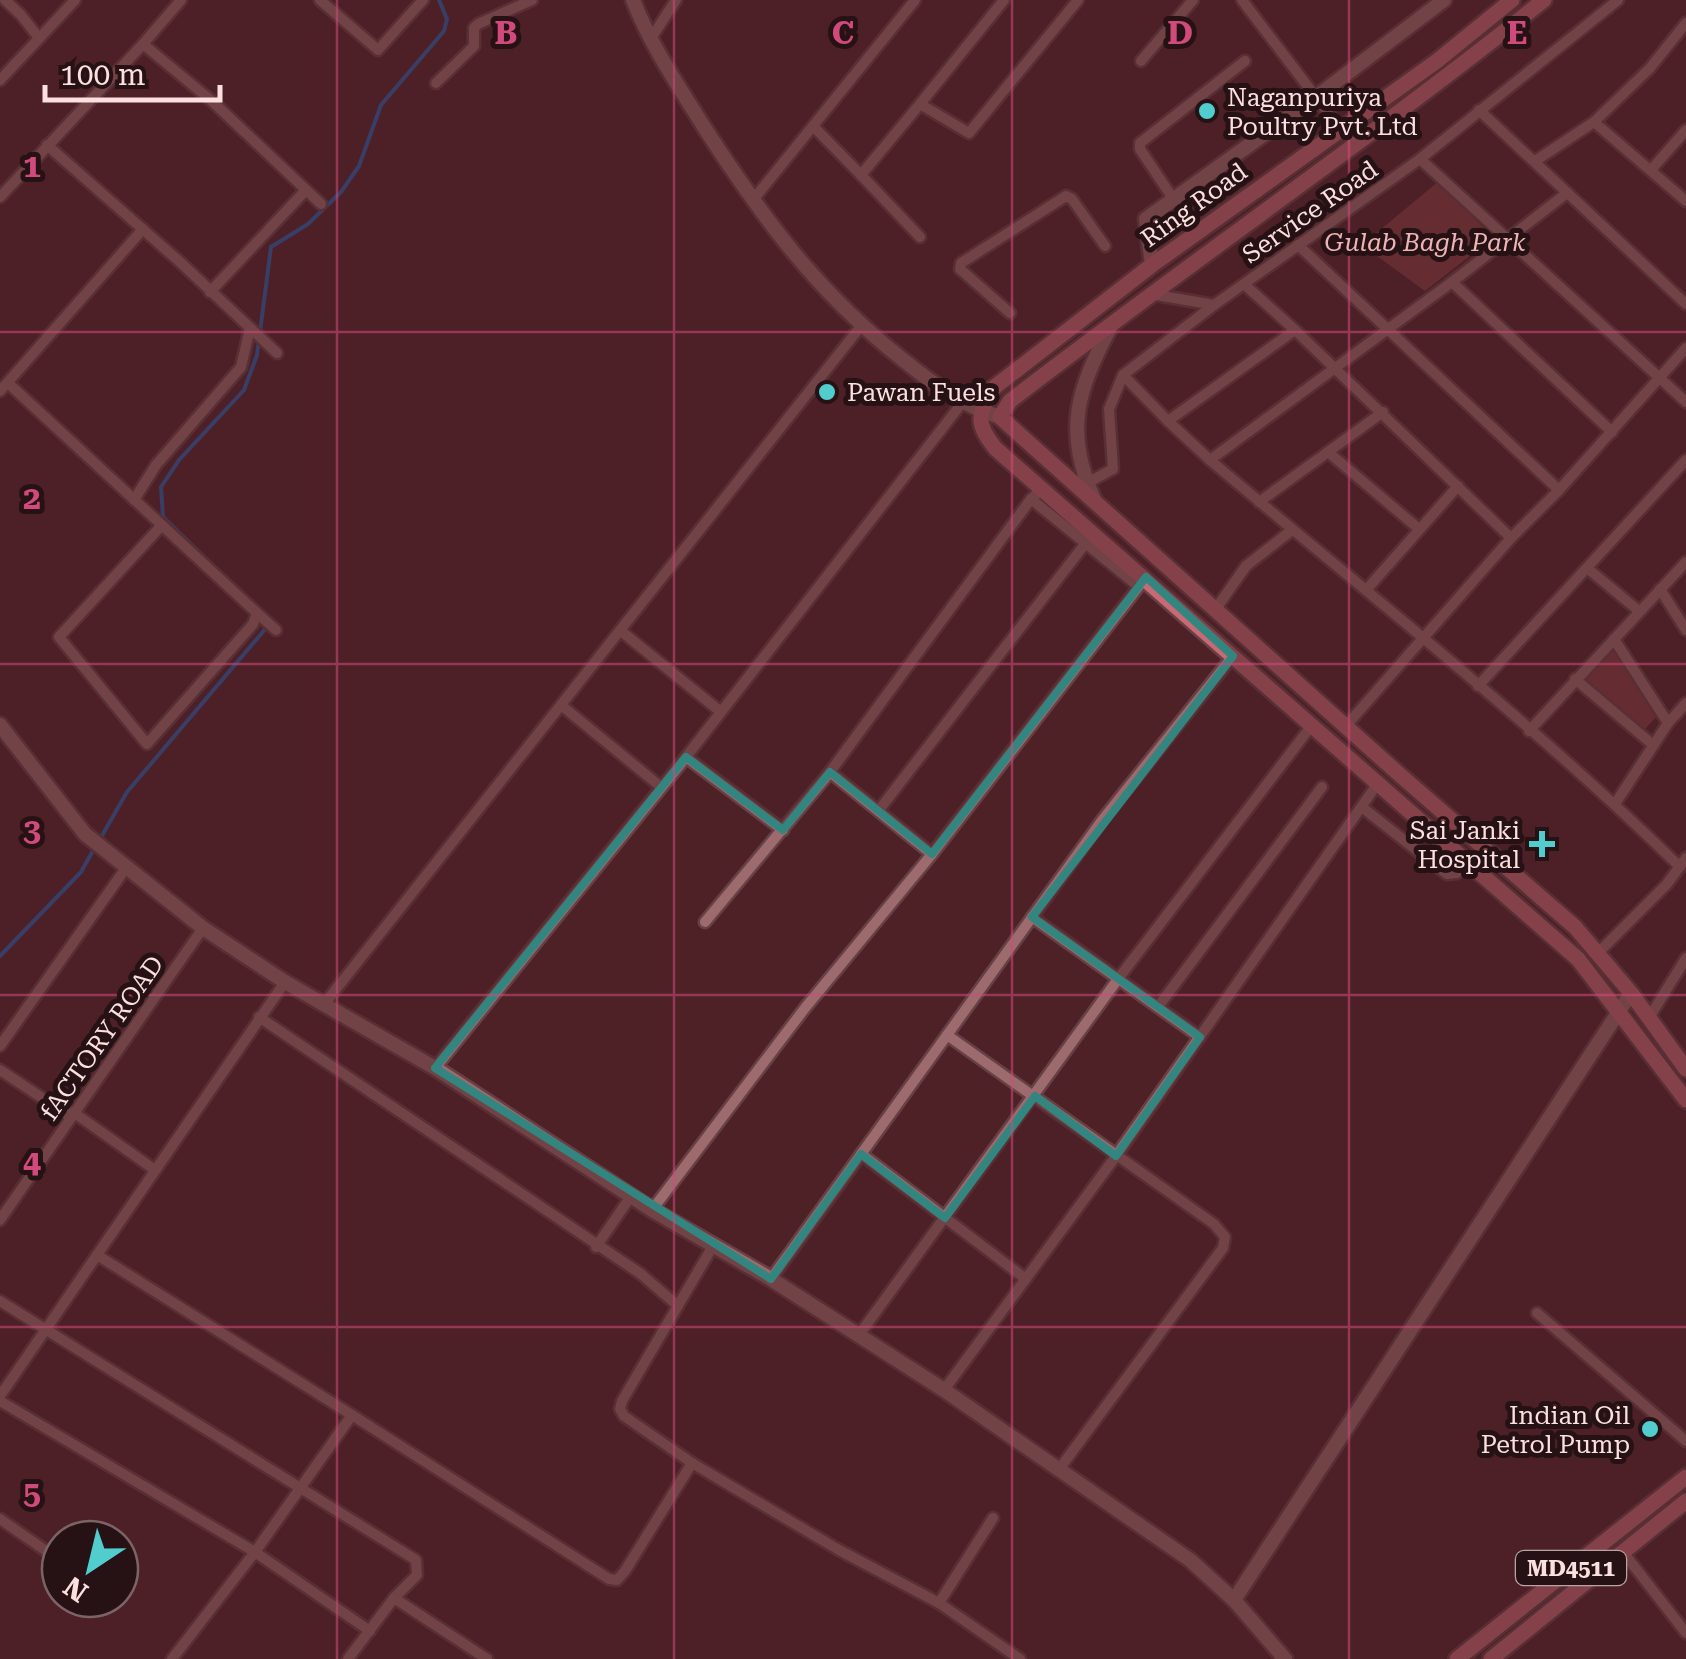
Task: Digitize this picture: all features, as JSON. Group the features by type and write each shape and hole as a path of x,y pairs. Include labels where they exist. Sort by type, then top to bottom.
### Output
{"main road":[{"name":"Ring Road","path":"980,411 992,389 1152,265 1437,61 1512,0"},
{"name":"Ring Road","path":"1000,417 1010,401 1114,321 1442,82 1544,0"},
{"path":"980,411 982,432 1036,494 1233,656 1578,959 1686,1100"},
{"path":"1000,417 1575,927 1631,992 1686,1069"},
{"name":"MD4511","path":"1457,1659 1686,1477"},
{"name":"MD4511","path":"1491,1659 1686,1501"}],"street":[{"path":"4,0 21,14 39,38"},
{"path":"21,14 23,0"},
{"path":"0,80 75,0"},
{"path":"0,197 182,0"},
{"path":"320,0 378,50 423,0"},
{"path":"436,84 474,46 474,28 478,24 532,0"},
{"path":"634,0 649,40 753,200 801,265 861,326 962,403 1000,417"},
{"path":"649,40 676,0"},
{"path":"753,200 915,0"},
{"path":"860,175 1004,0"},
{"path":"920,104 969,133 1078,0"},
{"path":"1141,61 1193,0"},
{"path":"1242,0 1341,130"},
{"path":"1152,265 1146,219 1316,98 1444,0"},
{"name":"Service Road","path":"1122,375 1420,159 1618,0"},
{"path":"1535,161 1594,122 1650,68 1686,23"},
{"path":"143,44 213,102 321,204"},
{"path":"1174,200 1140,149 1140,143 1244,60"},
{"path":"1479,110 1686,304"},
{"path":"1594,122 1686,201"},
{"path":"813,126 920,237"},
{"path":"1651,170 1686,130"},
{"path":"47,145 277,352"},
{"path":"1420,159 1686,402"},
{"path":"210,292 306,190"},
{"path":"1210,460 1566,193"},
{"path":"1010,313 960,269 961,263 1066,196 1104,246"},
{"path":"143,229 4,387 134,500 162,525 268,622 253,624 147,744 59,637 162,525"},
{"path":"1298,245 1559,490"},
{"path":"1452,282 1612,432"},
{"path":"1244,284 1337,367 1511,538"},
{"path":"1151,294 1214,305"},
{"path":"1095,502 1076,446 1081,390 1114,321"},
{"path":"325,1003 861,326"},
{"path":"1168,421 1295,330"},
{"path":"134,500 156,465 241,367 256,334"},
{"path":"1345,727 1511,538 1686,348"},
{"path":"1087,483 1114,468 1109,409 1122,375 1210,460 1367,588 1683,863 1599,952"},
{"path":"436,1068 686,757 962,403"},
{"path":"1259,502 1383,412"},
{"path":"1328,452 1419,529"},
{"path":"1478,686 1686,460"},
{"path":"1367,588 1458,486"},
{"path":"652,1210 805,1008 932,854 1142,582 1086,544 1036,494 830,772 705,922"},
{"path":"1216,610 1246,566 1292,530"},
{"path":"879,810 1086,544"},
{"path":"1529,731 1686,562"},
{"path":"1587,568 1639,611"},
{"path":"1660,589 1686,630"},
{"path":"620,630 721,712"},
{"path":"1614,640 1668,724"},
{"path":"771,1278 1103,819 1233,656"},
{"path":"1575,679 1652,744"},
{"path":"1615,804 1652,744 1686,704"},
{"path":"562,705 661,788"},
{"path":"0,725 85,834 203,928 285,982 436,1068 652,1210 771,1278 1060,1468 1190,1560 1234,1600 1285,1659"},
{"path":"859,1335 1118,979 1312,725"},
{"path":"686,757 783,830"},
{"path":"830,772 932,854"},
{"path":"944,1390 1116,1156 1378,783"},
{"path":"1158,1007 1322,788"},
{"path":"1363,808 1448,874 1457,873 1468,860"},
{"path":"0,1046 126,868"},
{"path":"1032,917 1200,1038"},
{"name":"fACTORY ROAD","path":"0,1220 203,928"},
{"path":"1649,1018 1686,958"},
{"path":"285,982 0,1399 255,1552 370,1632"},
{"path":"1234,1600 1631,992"},
{"path":"259,1017 640,1274 678,1306"},
{"path":"947,1035 1214,1224 1225,1237 1223,1248 1060,1468"},
{"path":"0,1070 155,1170"},
{"path":"861,1154 1026,1280"},
{"path":"596,1247 630,1196"},
{"path":"713,1246 620,1409 634,1426 692,1463 838,1550 940,1603 1020,1659"},
{"path":"97,1255 609,1579 617,1580 625,1571 692,1463"},
{"path":"0,1301 416,1560 417,1574 348,1659"},
{"path":"1537,1313 1686,1441"},
{"path":"172,1659 255,1552 352,1415"},
{"path":"940,1603 994,1518"},
{"path":"0,1519 40,1547"},
{"path":"1624,1552 1686,1633"},
{"path":"394,1598 487,1659"}],"highlighted area":[{"path":"1146,577 1233,656 1032,917 1200,1037 1116,1156 1035,1096 945,1218 861,1154 771,1279 435,1068 686,757 783,830 830,772 932,854"}],"green space":[{"name":"Gulab Bagh Park","path":"1439,181 1493,238 1425,291 1362,245"},
{"path":"1613,645 1659,714 1643,731 1582,675"}],"waterway":[{"path":"223,575 163,517 161,487 179,460 244,390 257,355 271,247 308,224 341,192 359,166 381,105 444,31 447,19 439,0"},
{"path":"100,839 127,792 267,627"},
{"path":"0,956 81,872 95,847"}],"place":[{"name":"Naganpuriya Poultry Pvt. Ltd","path":"1207,111"},
{"name":"Pawan Fuels","path":"827,392"},
{"name":"Sai Janki Hospital","path":"1542,844"},
{"name":"Indian Oil Petrol Pump","path":"1650,1429"}]}
